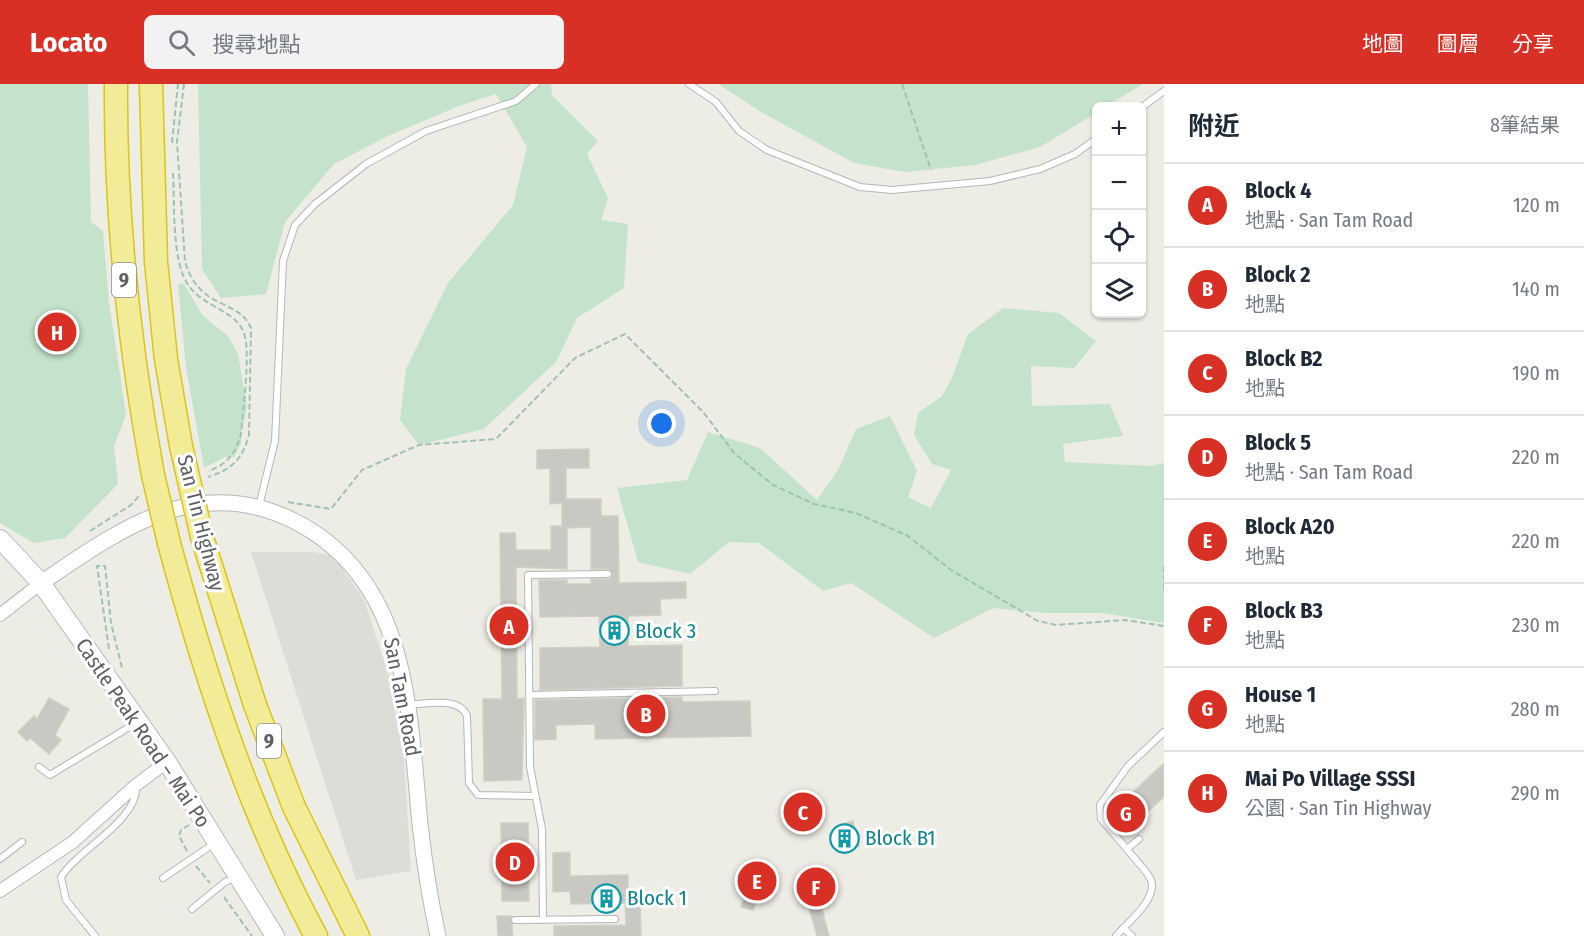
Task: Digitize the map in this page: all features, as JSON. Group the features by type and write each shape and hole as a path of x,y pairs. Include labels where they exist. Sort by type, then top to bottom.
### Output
{"highway":[{"name":"San Tin Highway","path":"116,84 121,247 129,328 150,483 191,625 243,772 272,844 316,936"},
{"name":"San Tin Highway","path":"151,84 156,262 166,359 181,446 202,537 255,705 294,807 358,936"}],"main road":[{"name":"Castle Peak Road – Mai Po","path":"0,539 41,583 137,723 167,762 275,936"}],"street":[{"name":"San Tam Road","path":"41,583 130,526 168,509 213,503 260,503 319,535 341,552 358,571 376,599 391,634 407,705 425,862 438,936"},
{"path":"0,615 41,583"},
{"path":"0,891 73,842 136,785 167,762"}],"lane":[{"path":"260,503 275,441 283,261 295,225 315,204 366,164 426,131 516,101 537,84"},
{"path":"689,84 716,102 739,131 767,150 860,187 892,190 990,181 1040,169 1076,154 1092,142"},
{"path":"1146,104 1164,91"},
{"path":"543,920 542,829 530,767 528,575 608,574"},
{"path":"529,695 715,692"},
{"path":"407,705 456,704 463,708 467,716 469,783 474,792 483,797 536,796"},
{"path":"39,767 50,775 137,723"},
{"path":"1116,936 1152,890 1150,878 1101,819 1100,805 1128,766 1164,732"},
{"path":"95,936 66,900 61,877 66,868 116,825 137,794 136,785"},
{"path":"1126,849 1139,838"},
{"path":"0,859 22,842"},
{"path":"163,878 217,842"},
{"path":"192,909 225,882 238,876"},
{"path":"515,920 615,919"},
{"path":"1123,928 1132,936"}],"path":[{"path":"172,148 178,84"},
{"path":"184,84 177,142 185,262 190,278 197,287 208,298 237,311 247,319 251,328 249,435 245,451 229,470 199,479"},
{"path":"902,84 931,170"},
{"path":"173,171 180,266 187,285 202,301 234,317 246,338 242,434 238,445 226,463 208,471"},
{"path":"260,503 331,509 362,470 419,445 496,439 575,358 625,334 704,413 734,453 773,485 814,504 856,513 908,536 951,570 1038,621 1056,625 1125,620 1164,626"},
{"path":"90,532 131,505 150,483"},
{"path":"112,658 98,566 104,566 115,650 123,671"},
{"path":"1164,566 1164,591"}],"shaded area":[{"path":"251,552 314,552 334,556 364,600 390,679 404,759 411,871 356,880"}],"green space":[{"path":"0,84 88,84 91,222 103,231 109,302 126,415 114,446 118,484 65,538 34,543 0,523"},
{"path":"198,84 551,84 552,95 598,141 587,154 608,198 601,220 628,224 624,288 577,318 556,362 484,429 419,445 400,420 406,369 448,283 513,205 527,147 496,94 459,106 388,136 334,164 285,222 266,294 221,298 202,269"},
{"path":"718,84 1143,84 1114,102 1092,102 1092,115 1040,147 975,165 905,172 854,163 761,112"},
{"path":"178,284 184,284 203,316 228,336 238,354 247,408 241,433 241,444 234,457 225,457 204,468 186,367"},
{"path":"1003,308 1059,313 1096,341 1074,368 1031,366 1032,406 1110,404 1123,436 1063,444 1065,462 1151,466 1164,463 1164,623 1102,613 1044,613 993,608 934,638 851,583 823,591 759,543 729,542 690,574 638,562 617,488 687,480 708,432 760,448 817,500 838,470 856,429 890,416 917,471 908,497 931,508 951,470 932,464 914,435 918,413 942,396 951,380 968,334"}],"building":[{"path":"589,449 589,468 566,468 566,499 601,499 601,516 618,516 619,583 686,582 686,598 660,599 661,615 628,616 628,646 682,645 682,686 540,690 540,648 600,647 599,616 540,617 539,580 567,580 567,584 591,584 591,579 609,579 613,575 609,569 591,569 591,527 567,528 567,569 516,567 517,699 524,698 522,780 484,781 483,699 502,699 500,533 515,533 516,550 551,550 551,526 562,526 562,503 550,504 550,468 537,469 537,450"},
{"path":"682,697 682,702 750,701 751,736 595,739 595,724 556,725 556,739 535,740 535,700"},
{"path":"49,698 69,709 55,735 61,740 49,754 30,738 27,741 18,732 34,716 37,719"},
{"path":"1164,763 1164,797 1130,827 1114,810"},
{"path":"811,795 817,819 807,822 805,816 792,819 789,807 802,804 800,797"},
{"name":"Block B1","path":"853,821 859,846 849,849 847,843 834,846 830,834 844,830 842,824"},
{"path":"501,823 528,823 529,901 502,901"},
{"name":"Block 1","path":"570,852 570,876 628,875 628,893 640,893 641,936 554,936 554,926 626,925 625,903 571,904 570,891 553,892 553,853"},
{"path":"754,870 765,874 753,910 741,907"},
{"path":"824,870 831,895 819,898 829,936 817,936 802,883 815,879 814,873"},
{"path":"497,916 511,916 513,936 498,936"}],"place":[{"name":"Mai Po Village SSSI","path":"57,332"},
{"name":"Block 4","path":"509,626"},
{"name":"Block 3","path":"614,631"},
{"name":"Block 2","path":"646,714"},
{"name":"Block B2","path":"803,812"},
{"name":"House 1","path":"1126,813"},
{"name":"Block B1","path":"844,838"},
{"name":"Block 5","path":"515,862"},
{"name":"Block A20","path":"757,881"},
{"name":"Block B3","path":"816,887"},
{"name":"Block 1","path":"606,898"}]}
